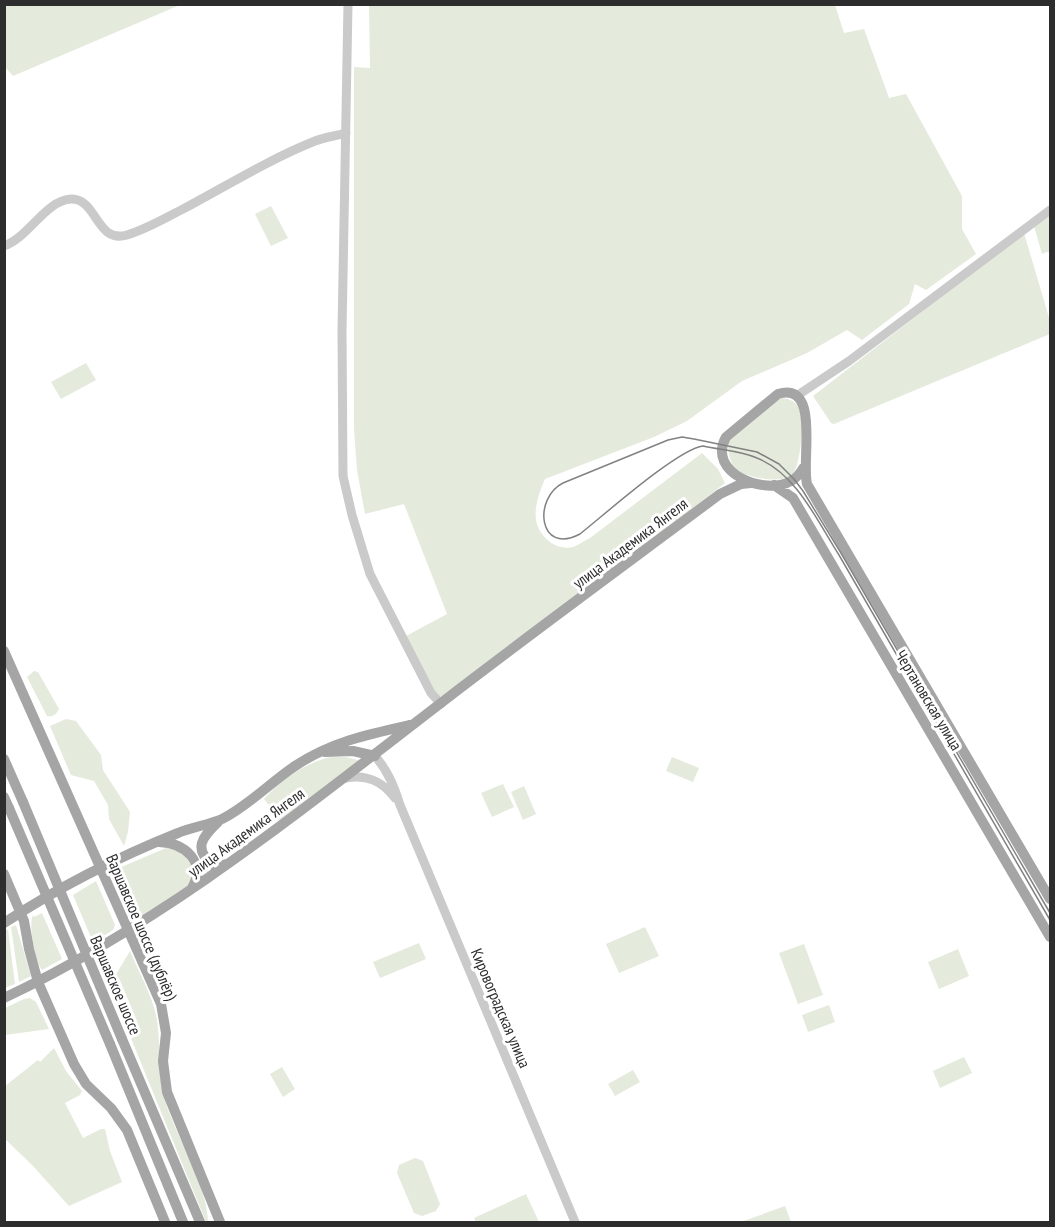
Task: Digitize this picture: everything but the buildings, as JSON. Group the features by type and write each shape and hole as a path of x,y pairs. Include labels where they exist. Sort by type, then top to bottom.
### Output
{"main road":[{"path":"720,494 729,485 730,479 722,444 726,437 778,394 786,391 798,395"},
{"name":"Чертановская улица","path":"798,395 805,412 804,467 807,484 1050,899"},
{"path":"724,458 736,477 751,483 774,486 790,482 804,467"},
{"name":"улица Академика Янгеля","path":"4,998 89,954 190,891 346,778 413,724 720,494 741,484 751,483"},
{"name":"Чертановская улица","path":"774,486 793,498 1050,938"},
{"name":"Варшавское шоссе (дублёр)","path":"4,651 129,930 163,1013 166,1033 164,1076 167,1092 220,1222"},
{"name":"улица Академика Янгеля","path":"4,923 101,868 158,842 221,819 318,752 346,740 413,724"},
{"path":"318,752 353,751 375,756"},
{"name":"Варшавское шоссе","path":"4,759 200,1222"},
{"path":"974,805 975,800 982,796 992,798"},
{"name":"Варшавское шоссе","path":"4,797 110,1044 183,1222"},
{"path":"221,819 204,836 201,845 210,863 228,864"},
{"path":"158,842 170,842 180,846 195,862 197,877 190,891"},
{"path":"4,874 21,912 38,982 82,1078 89,1088 117,1114 127,1130 165,1221"},
{"path":"208,1194 213,1222"}],"street":[{"path":"348,4 342,331 344,476 370,574 431,693 441,704"},
{"path":"4,246 16,240 52,207 70,199 82,202 109,234 116,237 128,235 317,140 346,133"},
{"path":"798,395 849,361 1050,210"},
{"name":"Кировоградская улица","path":"375,756 388,774 574,1222"},
{"name":"Кировоградская улица","path":"346,778 357,776 373,779 387,788 400,805"}],"shaded area":[{"path":"4,5 180,5 13,76 5,67"},
{"path":"369,5 835,5 844,33 864,29 889,98 906,94 962,196 962,229 976,254 926,290 915,284 909,304 862,340 847,330 807,353 742,381 687,421 654,437 545,479 539,493 536,520 541,532 549,541 567,548 590,538 702,453 718,469 725,483 619,565 442,696 436,697 406,636 447,614 404,504 365,514 357,470 354,429 354,67 370,68"},
{"path":"271,206 288,238 271,246 255,214"},
{"path":"1050,214 1050,251 1042,254 1034,226"},
{"path":"1024,233 1050,321 1050,334 834,424 831,423 813,396"},
{"path":"86,363 96,380 61,399 51,382"},
{"path":"782,398 795,403 801,417 801,444 795,470 787,478 780,479 754,477 740,472 731,462 728,441 771,404"},
{"path":"34,671 38,672 59,709 53,716 47,716 27,677"},
{"path":"66,719 76,721 101,755 103,770 130,812 124,846 109,819 108,805 94,781 71,775 50,726"},
{"path":"331,757 346,757 362,761 281,819 273,822 265,821 275,813 264,799 271,792 303,768"},
{"path":"672,757 699,768 693,782 666,771"},
{"path":"503,784 514,807 492,817 481,793"},
{"path":"524,786 536,814 523,820 511,792"},
{"path":"166,848 179,852 188,861 193,869 190,884 141,917 119,868"},
{"path":"96,881 115,925 113,930 93,942 73,895"},
{"path":"42,913 62,959 42,970 35,951 31,927 33,915 34,917"},
{"path":"16,925 31,976 19,982 11,927"},
{"path":"645,927 659,956 619,973 606,944"},
{"path":"8,929 15,984 5,988 5,931"},
{"path":"419,943 426,959 380,978 373,962"},
{"path":"804,944 823,995 798,1004 779,953"},
{"path":"958,949 969,976 939,989 928,962"},
{"path":"130,951 155,1011 164,1097 197,1175 208,1222 206,1222 130,1036 133,1035 129,1025 137,1021 119,978 114,978"},
{"path":"30,998 36,1002 49,1029 5,1035 5,1008"},
{"path":"829,1005 835,1022 808,1032 802,1015"},
{"path":"54,1048 66,1071 82,1091 80,1095 65,1103 83,1138 105,1129 110,1151 122,1182 69,1206 5,1139 5,1086 38,1060 40,1062"},
{"path":"964,1057 972,1073 940,1088 933,1071"},
{"path":"282,1067 295,1089 283,1097 270,1074"},
{"path":"633,1070 640,1082 615,1096 608,1084"},
{"path":"415,1158 423,1161 440,1204 436,1211 422,1216 414,1213 397,1173 399,1165"},
{"path":"526,1194 539,1222 476,1222 474,1218"},
{"path":"785,1206 791,1222 741,1222"}],"tram line":[{"path":"1050,913 841,553 803,491 779,464 757,452 682,437 668,440 563,483 553,490 547,500 544,522 548,531 555,537 566,539 580,534 659,470 677,458 703,446 757,458 784,475 805,500 839,555 1050,920"}]}
